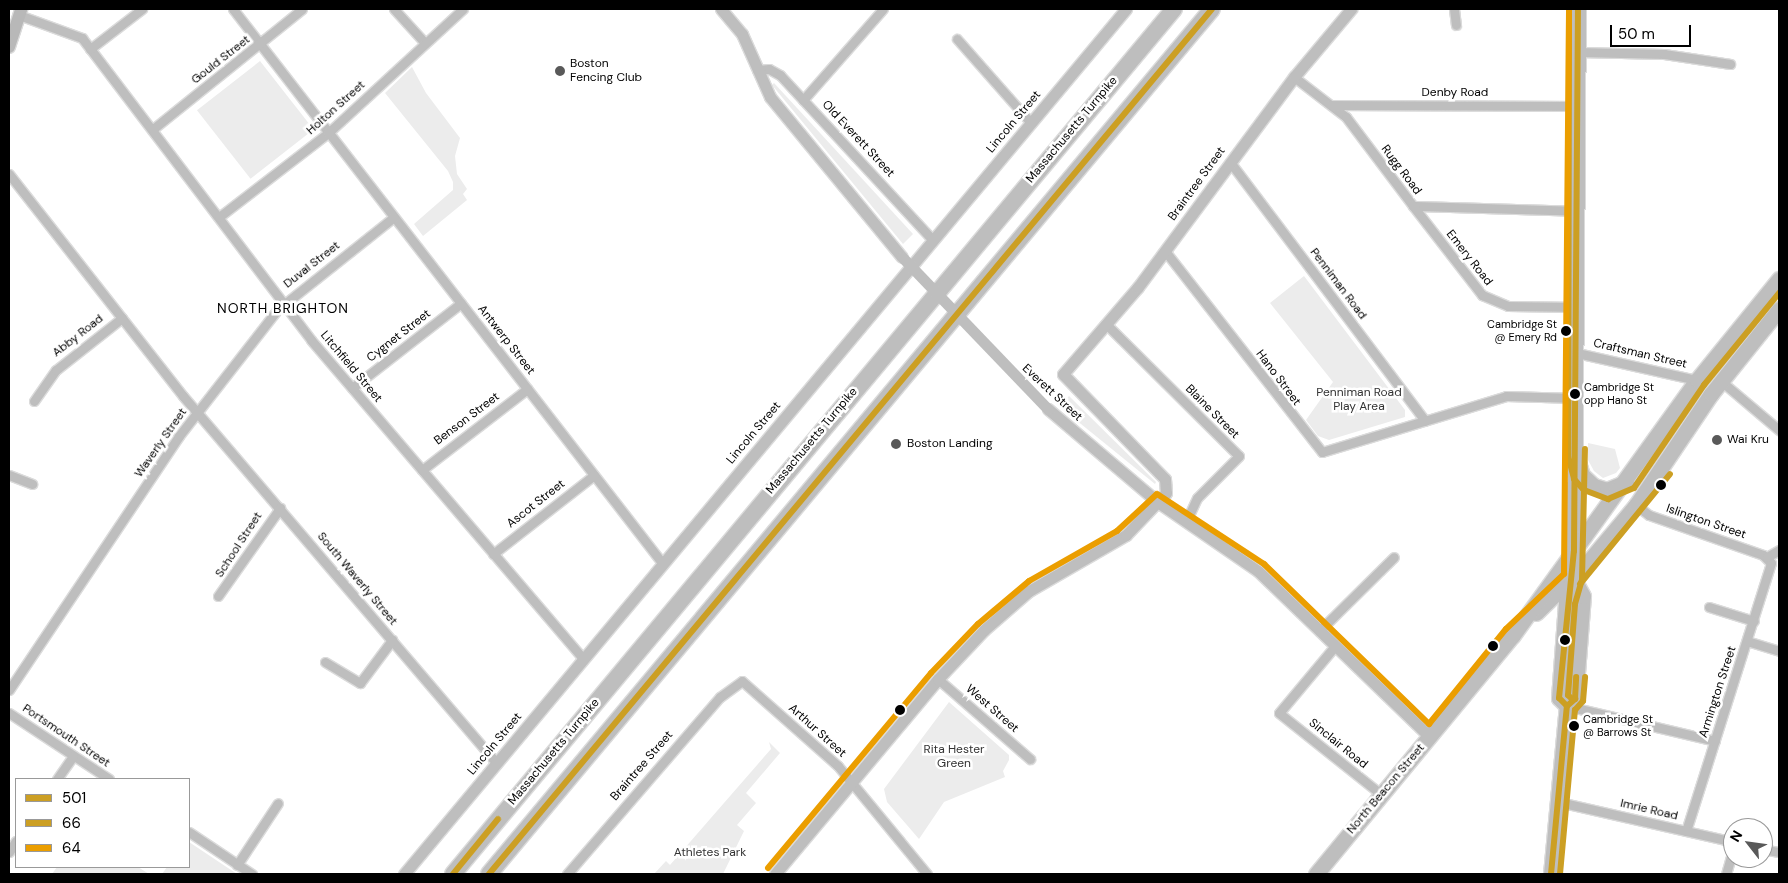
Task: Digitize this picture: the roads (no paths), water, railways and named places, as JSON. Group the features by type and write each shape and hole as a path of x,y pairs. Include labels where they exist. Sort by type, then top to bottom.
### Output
{"highway":[{"name":"Massachusetts Turnpike","path":"453,874 1174,9"},
{"path":"489,874 1212,9"}],"main road":[{"path":"1567,706 1559,698 1566,602 1573,578 1574,551 1578,306 1578,9"},
{"path":"9,48 20,12"},
{"name":"North Beacon Street","path":"1316,874 1513,635 1574,551 1628,482 1697,380 1779,280"},
{"name":"North Beacon Street","path":"1513,635 1573,578 1636,505 1721,381 1779,308"},
{"path":"1576,456 1582,475 1590,484 1607,490 1628,482"},
{"path":"1551,874 1567,706 1574,699 1583,596 1573,578"}],"street":[{"path":"90,49 142,9"},
{"name":"Antwerp Street","path":"233,9 663,564"},
{"name":"Gould Street","path":"153,129 261,45 302,9"},
{"path":"394,9 425,43"},
{"name":"Holton Street","path":"219,217 328,133 463,9"},
{"name":"Everett Street","path":"721,9 742,34 770,97 943,304 1048,409 1159,503 1258,570 1430,737"},
{"path":"803,100 883,9"},
{"name":"Lincoln Street","path":"404,874 1126,9"},
{"name":"Braintree Street","path":"1159,503 1168,489 1166,480 1064,374 1165,250 1294,77 1351,9"},
{"path":"1454,9 1456,25"},
{"name":"Litchfield Street","path":"20,12 76,34 90,49 153,129 284,304 352,388 583,659"},
{"path":"957,39 1031,123"},
{"path":"1578,52 1664,54 1730,64"},
{"name":"Old Everett Street","path":"757,70 774,70 933,240"},
{"name":"Rugg Road","path":"1294,77 1346,117 1413,206 1578,211"},
{"name":"Denby Road","path":"1331,105 1578,106"},
{"name":"Penniman Road","path":"1230,162 1425,421"},
{"name":"Waverly Street","path":"9,174 198,412 9,690"},
{"name":"Emery Road","path":"1413,206 1476,290 1487,299 1508,306 1578,306"},
{"name":"Duval Street","path":"198,412 284,304 394,217"},
{"name":"Hano Street","path":"1165,250 1316,449 1332,451 1506,396 1576,398"},
{"name":"Cygnet Street","path":"352,388 461,304"},
{"name":"Abby Road","path":"34,401 56,370 122,318"},
{"name":"Blaine Street","path":"1106,324 1239,456 1197,498 1186,522"},
{"name":"Craftsman Street","path":"1577,353 1697,380"},
{"path":"1721,381 1779,430"},
{"name":"Benson Street","path":"422,470 528,389"},
{"name":"South Waverly Street","path":"198,412 497,763"},
{"path":"9,475 32,484"},
{"name":"Ascot Street","path":"493,554 594,475"},
{"path":"775,874 854,784 938,679 1022,596 1118,541 1159,503"},
{"name":"Islington Street","path":"1636,505 1649,515 1768,559"},
{"name":"School Street","path":"218,596 280,508"},
{"path":"1768,559 1779,550"},
{"path":"1320,632 1394,557"},
{"name":"Armington Street","path":"1686,832 1771,567 1768,559"},
{"path":"1709,607 1754,621"},
{"path":"325,662 360,682 392,640"},
{"path":"1748,641 1779,650"},
{"name":"Sinclair Road","path":"1335,646 1279,713 1382,795"},
{"name":"West Street","path":"938,679 1030,759"},
{"name":"Braintree Street","path":"567,874 720,697 742,681"},
{"name":"Arthur Street","path":"742,681 838,766 927,874"},
{"path":"1567,706 1715,741"},
{"name":"Portsmouth Street","path":"9,713 106,778"},
{"path":"58,778 73,756"},
{"name":"Imrie Road","path":"1559,802 1723,840"},
{"path":"237,865 278,803"},
{"path":"190,833 252,874"}],"place":[{"name":"Boston Fencing Club","path":"560,71"},
{"name":"Cambridge St @ Emery Rd","path":"1566,331"},
{"name":"Cambridge St opp Hano St","path":"1575,394"},
{"name":"Wai Kru","path":"1717,440"},
{"name":"Boston Landing","path":"896,444"},
{"name":"Cambridge St @ Barrows St","path":"1574,726"}],"district":[{"name":"NORTH BRIGHTON","path":"283,308"}],"park label":[{"name":"Penniman Road Play Area","path":"1359,400"},
{"name":"Rita Hester Green","path":"954,757"},
{"name":"Athletes Park","path":"710,853"}]}
